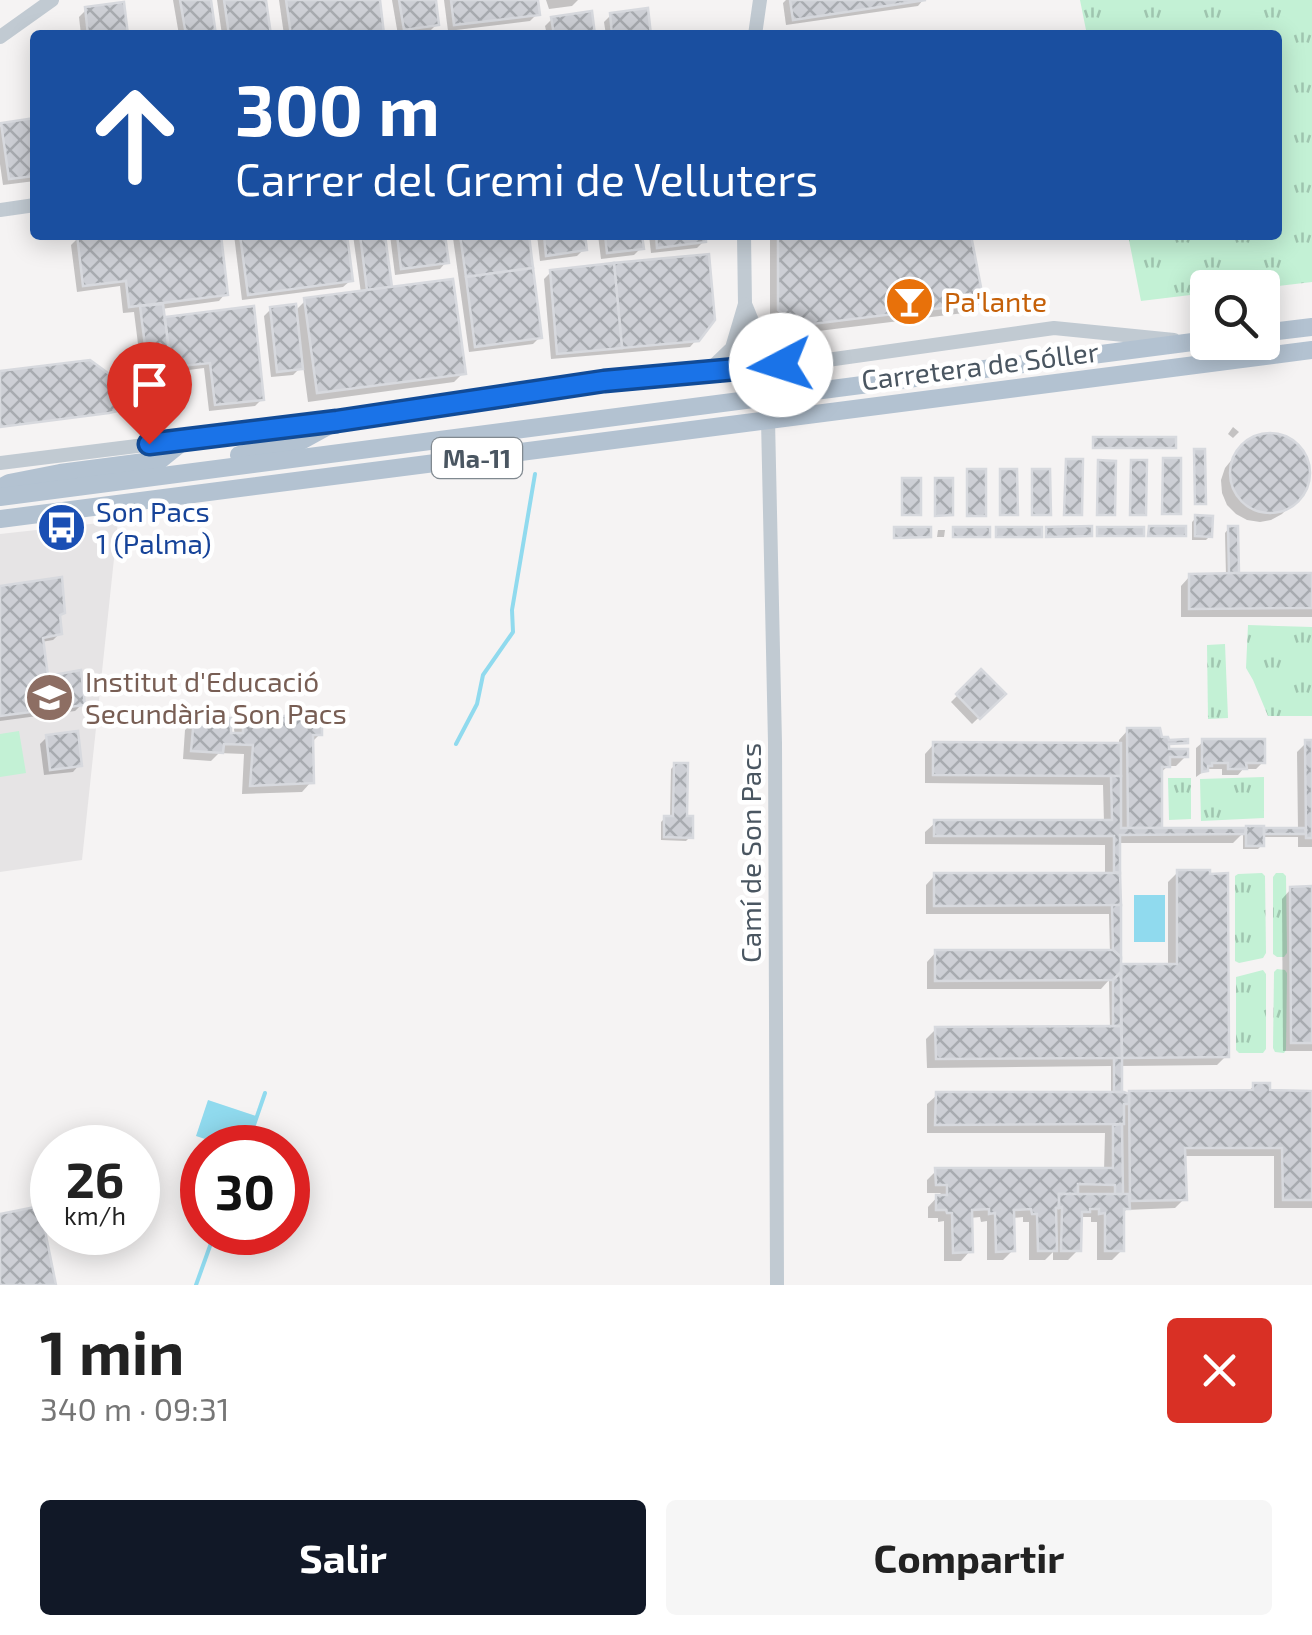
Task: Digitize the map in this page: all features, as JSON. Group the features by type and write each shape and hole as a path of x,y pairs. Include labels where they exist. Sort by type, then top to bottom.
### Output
{"main road":[{"path":"1280,331 1312,327"},
{"name":"Carretera de Sóller","path":"0,497 1190,342"},
{"name":"Carretera de Sóller","path":"0,519 1312,350"},
{"path":"170,475 193,462 297,443 337,421"},
{"path":"0,488 43,476 160,460 186,439"}],"street":[{"path":"0,36 52,0"},
{"path":"756,30 760,0"},
{"path":"0,210 30,207"},
{"path":"708,372 732,348 745,304 744,240"},
{"path":"745,304 761,341 773,354 806,363"},
{"path":"0,462 337,421 604,381 806,363 1054,328 1190,340"},
{"name":"Camí de Son Pacs","path":"768,420 775,743 777,1285"}],"shaded area":[{"name":"Institut d'Educació Secundària Son Pacs","path":"118,521 82,860 0,872 0,534"}],"green space":[{"path":"1080,0 1312,0 1312,282 1280,286 1280,270 1190,270 1190,295 1141,301 1129,240 1282,240 1282,30 1086,30"},
{"path":"1248,625 1312,627 1312,716 1268,716 1246,668"},
{"path":"1225,644 1228,718 1208,719 1207,645"},
{"path":"19,731 26,773 0,777 0,734"},
{"path":"1264,777 1264,818 1201,821 1200,779"},
{"path":"1168,778 1191,778 1191,819 1169,820"},
{"path":"1262,873 1266,953 1263,958 1239,963 1235,961 1235,876"},
{"path":"1276,873 1286,876 1284,957 1273,954"},
{"path":"1277,969 1287,973 1284,1053 1273,1048"},
{"path":"1263,970 1266,1049 1263,1053 1239,1053 1236,977"}],"water":[{"path":"1134,895 1165,895 1165,942 1134,942"},
{"path":"208,1100 256,1116 253,1125 200,1125"}],"building":[{"path":"180,0 211,0 215,30 185,30"},
{"path":"224,0 266,0 270,30 228,30"},
{"path":"286,0 380,0 384,30 290,30"},
{"path":"399,0 436,0 439,25 404,30"},
{"path":"451,0 538,0 540,15 454,25"},
{"path":"790,0 926,0 793,20"},
{"path":"124,2 127,30 87,30 85,7"},
{"path":"648,8 650,30 612,30 610,13"},
{"path":"592,11 594,30 553,30 551,17"},
{"path":"30,119 30,177 9,179 1,123"},
{"path":"78,240 222,240 228,295 129,307 126,281 83,286"},
{"path":"241,240 348,240 353,281 248,295"},
{"path":"361,240 386,240 392,287 367,290"},
{"path":"398,240 446,240 449,263 401,269"},
{"path":"461,240 530,240 533,268 466,277"},
{"path":"544,240 586,240 587,250 546,256"},
{"path":"606,240 643,240 644,249 607,253"},
{"path":"656,240 706,240 706,242 657,248"},
{"path":"778,240 972,240 984,303 796,326 778,310"},
{"path":"709,254 715,320 699,341 622,348 614,263"},
{"path":"614,263 622,348 557,354 550,270"},
{"path":"533,268 542,338 475,347 466,277"},
{"path":"453,279 466,374 317,393 304,298"},
{"path":"163,304 171,367 148,370 140,306"},
{"path":"296,304 303,369 277,372 270,307"},
{"path":"254,306 264,400 215,405 210,363 171,367 165,317"},
{"path":"90,360 123,384 126,409 0,427 0,371"},
{"path":"1270,433 1285,436 1298,445 1307,458 1307,488 1298,501 1285,510 1270,513 1255,510 1242,501 1233,488 1230,473 1233,458 1242,445 1255,436"},
{"path":"1093,437 1176,437 1176,448 1093,448"},
{"path":"1194,449 1205,449 1206,504 1195,504"},
{"path":"1163,458 1181,458 1181,514 1162,514"},
{"path":"1066,459 1083,459 1082,515 1064,515"},
{"path":"1098,460 1116,461 1115,515 1097,515"},
{"path":"1131,460 1147,460 1146,515 1130,515"},
{"path":"967,469 986,469 986,516 967,516"},
{"path":"1000,469 1017,469 1018,515 1000,515"},
{"path":"1032,469 1050,469 1051,515 1032,515"},
{"path":"902,478 921,478 921,515 902,515"},
{"path":"935,478 953,478 953,515 935,516"},
{"path":"1195,515 1213,516 1212,537 1195,536"},
{"path":"1092,526 1092,536 1046,537 1046,527"},
{"path":"1149,526 1186,526 1186,536 1148,536"},
{"path":"1228,526 1238,526 1239,573 1229,573"},
{"path":"894,527 931,527 931,537 894,538"},
{"path":"953,527 990,527 990,537 953,537"},
{"path":"996,527 1042,527 1042,537 996,537"},
{"path":"1097,527 1144,527 1144,536 1097,536"},
{"path":"1312,573 1312,608 1189,609 1189,574"},
{"path":"62,577 62,634 43,638 48,676 81,670 85,705 0,716 0,586"},
{"path":"981,669 1006,694 980,719 956,694"},
{"path":"322,715 322,735 313,735 314,783 250,786 253,745 224,744 223,753 191,751 194,718 231,718 231,733 243,733 243,717"},
{"path":"1127,728 1160,728 1162,737 1169,740 1188,739 1188,743 1169,744 1169,749 1188,749 1188,757 1170,757 1170,767 1162,767 1162,828 1128,828"},
{"path":"78,731 82,766 50,770 46,735"},
{"path":"1202,739 1265,739 1265,763 1246,763 1247,769 1228,769 1228,763 1212,763 1208,771 1202,772"},
{"path":"1305,740 1312,740 1312,838 1306,838"},
{"path":"933,742 1121,743 1121,776 933,775"},
{"path":"674,763 688,763 687,816 693,816 693,838 664,837 664,816 673,816"},
{"path":"1111,776 1121,776 1121,828 1246,828 1245,834 1120,835 1120,873 1114,872 1114,836 934,836 934,820 1112,820"},
{"path":"1246,826 1264,826 1264,846 1246,846"},
{"path":"1264,828 1305,828 1306,834 1264,834"},
{"path":"1177,870 1228,873 1229,1057 1122,1058 1121,964 1177,964"},
{"path":"934,873 1120,873 1121,905 934,906"},
{"path":"1312,886 1312,1043 1291,1043 1290,887"},
{"path":"1112,905 1121,905 1121,957 1113,950"},
{"path":"935,950 1113,950 1121,957 1121,972 1113,980 935,981"},
{"path":"1121,972 1121,1026 1113,1026 1113,980"},
{"path":"1121,1026 1122,1058 936,1059 935,1027"},
{"path":"1114,1058 1122,1058 1122,1092 1114,1092"},
{"path":"1253,1083 1270,1083 1270,1090 1312,1091 1312,1200 1283,1200 1282,1148 1185,1148 1187,1200 1130,1201 1129,1091 1253,1090"},
{"path":"936,1092 1124,1092 1129,1094 1129,1104 1124,1104 1124,1124 935,1125"},
{"path":"1122,1124 1123,1195 1115,1195 1115,1185 1078,1184 1078,1194 1059,1194 1057,1251 1038,1251 1037,1214 1032,1214 1031,1209 1014,1210 1015,1251 996,1252 995,1213 989,1214 989,1209 972,1210 973,1252 953,1253 952,1213 936,1210 936,1195 947,1195 947,1185 936,1185 935,1168 1113,1168 1113,1125"},
{"path":"1059,1194 1129,1194 1130,1209 1124,1209 1124,1251 1105,1251 1105,1213 1090,1209 1082,1212 1081,1251 1061,1251"},
{"path":"30,1208 30,1255 50,1255 56,1285 0,1285 0,1214"}],"waterway":[{"path":"456,744 477,704 483,675 513,632 512,610 535,474"},
{"path":"254,1125 265,1093"},
{"path":"196,1285 207,1255"}],"place":[{"name":"Pa'lante","path":"909,301"},
{"name":"Son Pacs 1 (Palma)","path":"61,527"},
{"name":"Institut d'Educació Secundària Son Pacs","path":"50,697"}],"route":[{"path":"149,444 337,421 604,381 781,365"}]}
